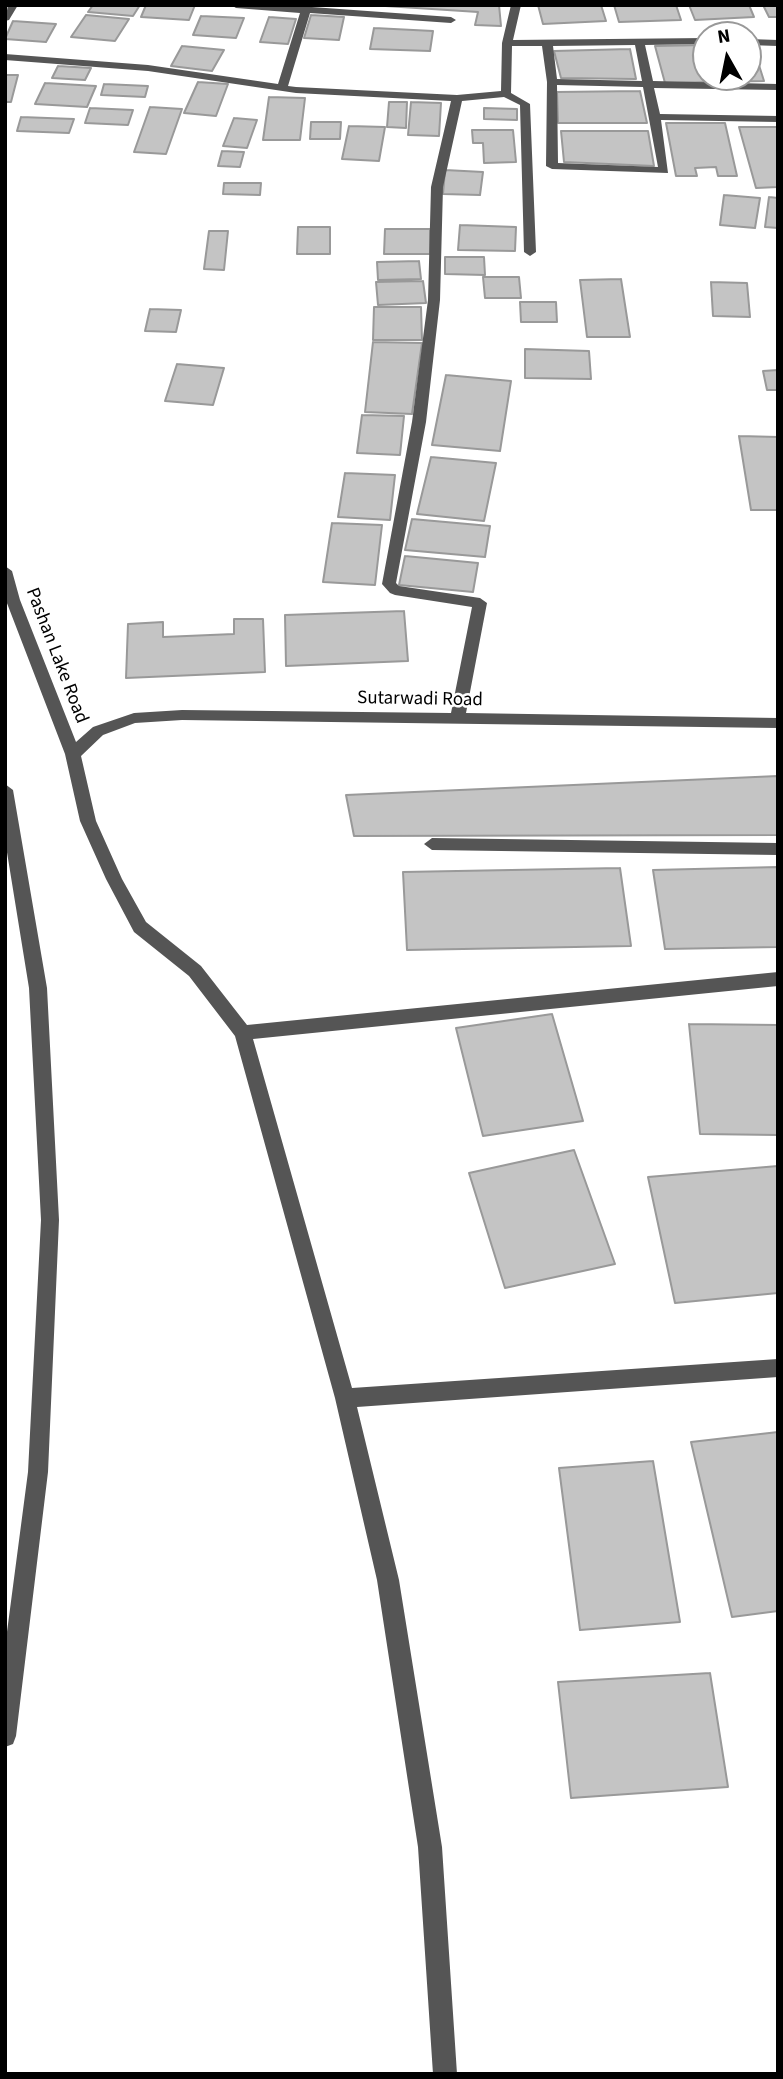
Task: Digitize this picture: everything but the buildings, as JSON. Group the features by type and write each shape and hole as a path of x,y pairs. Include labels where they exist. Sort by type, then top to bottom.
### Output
{"street":[{"path":"5,18 13,5"},
{"path":"236,5 451,20"},
{"path":"506,94 507,43 516,5"},
{"path":"282,88 306,11"},
{"path":"547,42 552,82 552,166 664,171 639,40"},
{"path":"507,43 692,41"},
{"path":"5,57 148,68 282,88 457,98 506,94 525,104 530,252"},
{"path":"552,82 778,87"},
{"path":"457,98 437,187 433,300 423,386 389,584 395,590 480,603 457,720"},
{"path":"654,117 778,119"},
{"name":"Pashan Lake Road","path":"5,571 31,649 73,754 88,821 140,927 195,971 243,1033"},
{"name":"Sutarwadi Road","path":"73,754 98,731 134,718 182,715 778,723"},
{"path":"5,790 38,988 50,1220 38,1472 5,1736"},
{"path":"432,844 778,849"},
{"path":"444,2074 430,1847 388,1580 345,1398 243,1033 778,978"},
{"path":"345,1398 778,1368"}]}
